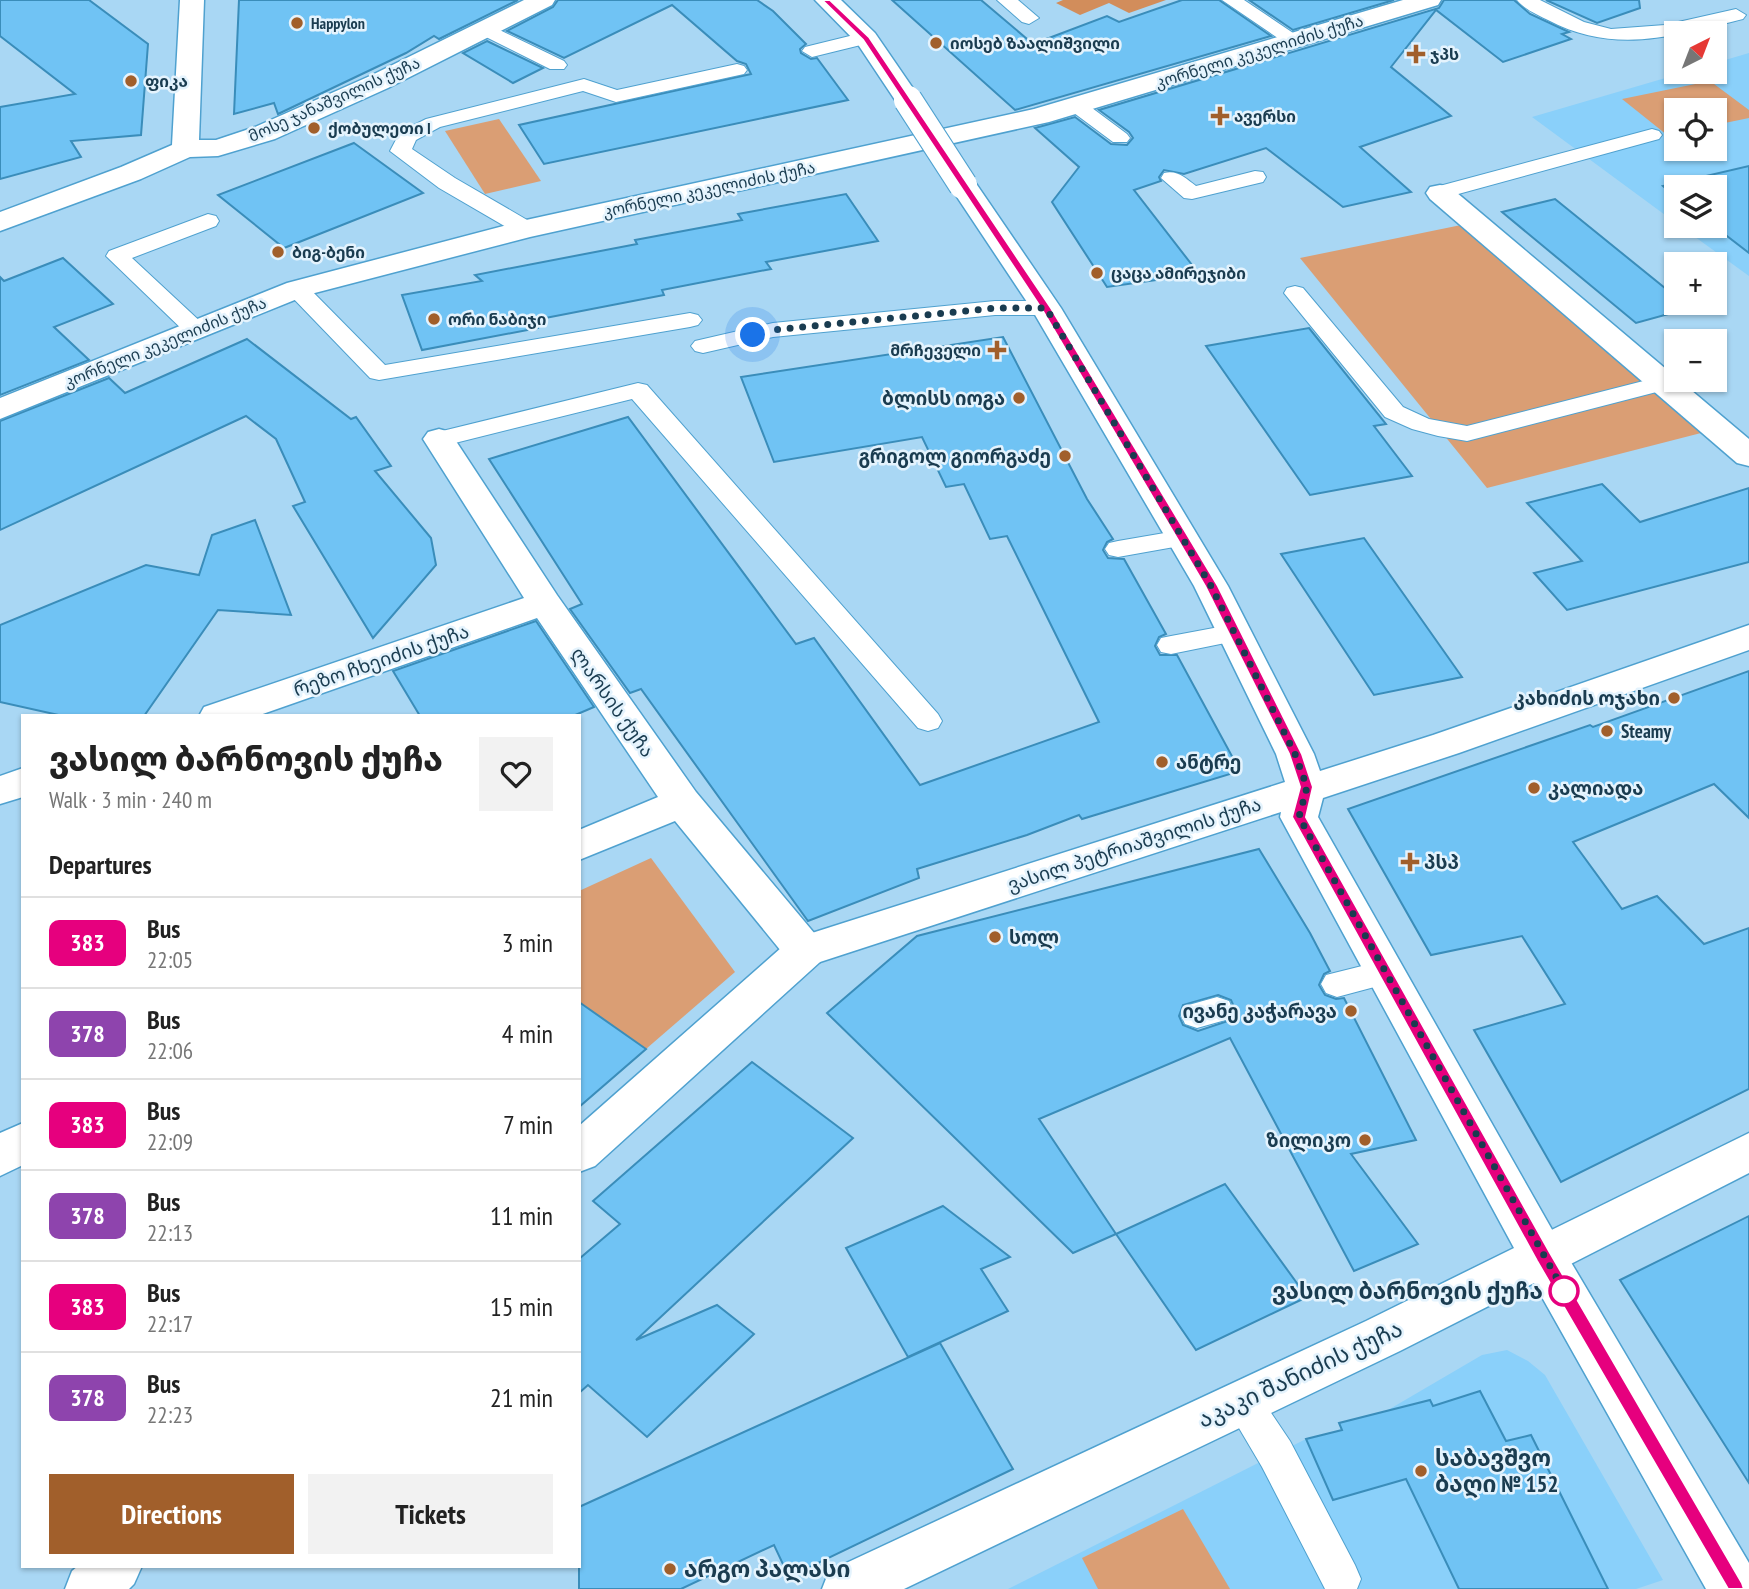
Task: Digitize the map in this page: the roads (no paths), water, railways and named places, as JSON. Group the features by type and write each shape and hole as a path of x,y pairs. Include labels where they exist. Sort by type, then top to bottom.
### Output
{"street":[{"path":"185,149 192,0"},
{"name":"მოსე ჯანაშვილის ქუჩა","path":"0,222 185,149 218,148 264,133 380,82 543,0"},
{"path":"827,0 866,38 1046,308 1211,586 1295,754 1307,787 1299,817 1543,1256 1735,1589"},
{"name":"კორნელი კეკელიძის ქუჩა","path":"0,409 297,289 526,229 1077,106 1429,0"},
{"path":"1440,193 1749,456"},
{"path":"0,195 69,196"},
{"name":"ლარსის ქუჩა","path":"439,439 545,603 682,802 806,951"},
{"name":"რეზო ჩხეიძის ქუჩა","path":"223,714 545,603"},
{"name":"ვასილ პეტრიაშვილის ქუჩა","path":"581,1151 806,951 1446,744 1749,637"},
{"path":"0,790 21,783"},
{"path":"581,845 682,802"},
{"path":"0,1157 21,1142"},
{"name":"აკაკი შანიძის ქუჩა","path":"848,1589 1406,1324 1749,1152"},
{"path":"91,1589 114,1568"}],"lane":[{"path":"1006,0 1029,18"},
{"path":"1231,0 1295,41"},
{"path":"1526,0 1571,24 1598,33 1626,36 1736,15"},
{"path":"485,29 557,65"},
{"path":"811,51 866,38"},
{"path":"526,229 447,183 401,151 407,136 433,123 584,85 616,96 737,70"},
{"path":"1077,106 1120,138"},
{"path":"1440,193 1653,135"},
{"path":"1172,178 1192,194 1255,177"},
{"path":"196,330 117,256 208,221"},
{"path":"297,289 379,373 690,320"},
{"path":"1294,293 1394,412 1413,423 1433,429 1466,434 1663,383"},
{"path":"703,346 773,330 995,308 1046,308"},
{"path":"439,439 638,390 928,722"},
{"path":"1118,549 1182,538"},
{"path":"1171,645 1235,633"},
{"path":"1337,984 1386,972"},
{"path":"1242,1401 1276,1454 1341,1579"}],"place":[{"name":"Happylon","path":"297,23"},
{"name":"იოსებ ზაალიშვილი","path":"936,43"},
{"name":"ჯპს","path":"1416,54"},
{"name":"ფიკა","path":"131,81"},
{"name":"ავერსი","path":"1220,116"},
{"name":"ქობულეთი I","path":"314,128"},
{"name":"ბიგ-ბენი","path":"278,252"},
{"name":"ცაცა ამირეჯიბი","path":"1097,273"},
{"name":"ორი ნაბიჯი","path":"434,319"},
{"name":"მრჩეველი","path":"997,350"},
{"name":"ბლისს იოგა","path":"1019,398"},
{"name":"გრიგოლ გიორგაძე","path":"1065,456"},
{"name":"კახიძის ოჯახი","path":"1674,698"},
{"name":"Steamy","path":"1607,731"},
{"name":"ანტრე","path":"1162,762"},
{"name":"კალიადა","path":"1534,788"},
{"name":"პსპ","path":"1410,862"},
{"name":"სოლ","path":"995,937"},
{"name":"ივანე კაჭარავა","path":"1351,1011"},
{"name":"ზილიკო","path":"1365,1140"},
{"name":"ვასილ ბარნოვის ქუჩა","path":"1564,1291"},
{"name":"საბავშვო ბაღი № 152","path":"1421,1471"},
{"name":"არგო პალასი","path":"670,1569"}]}
